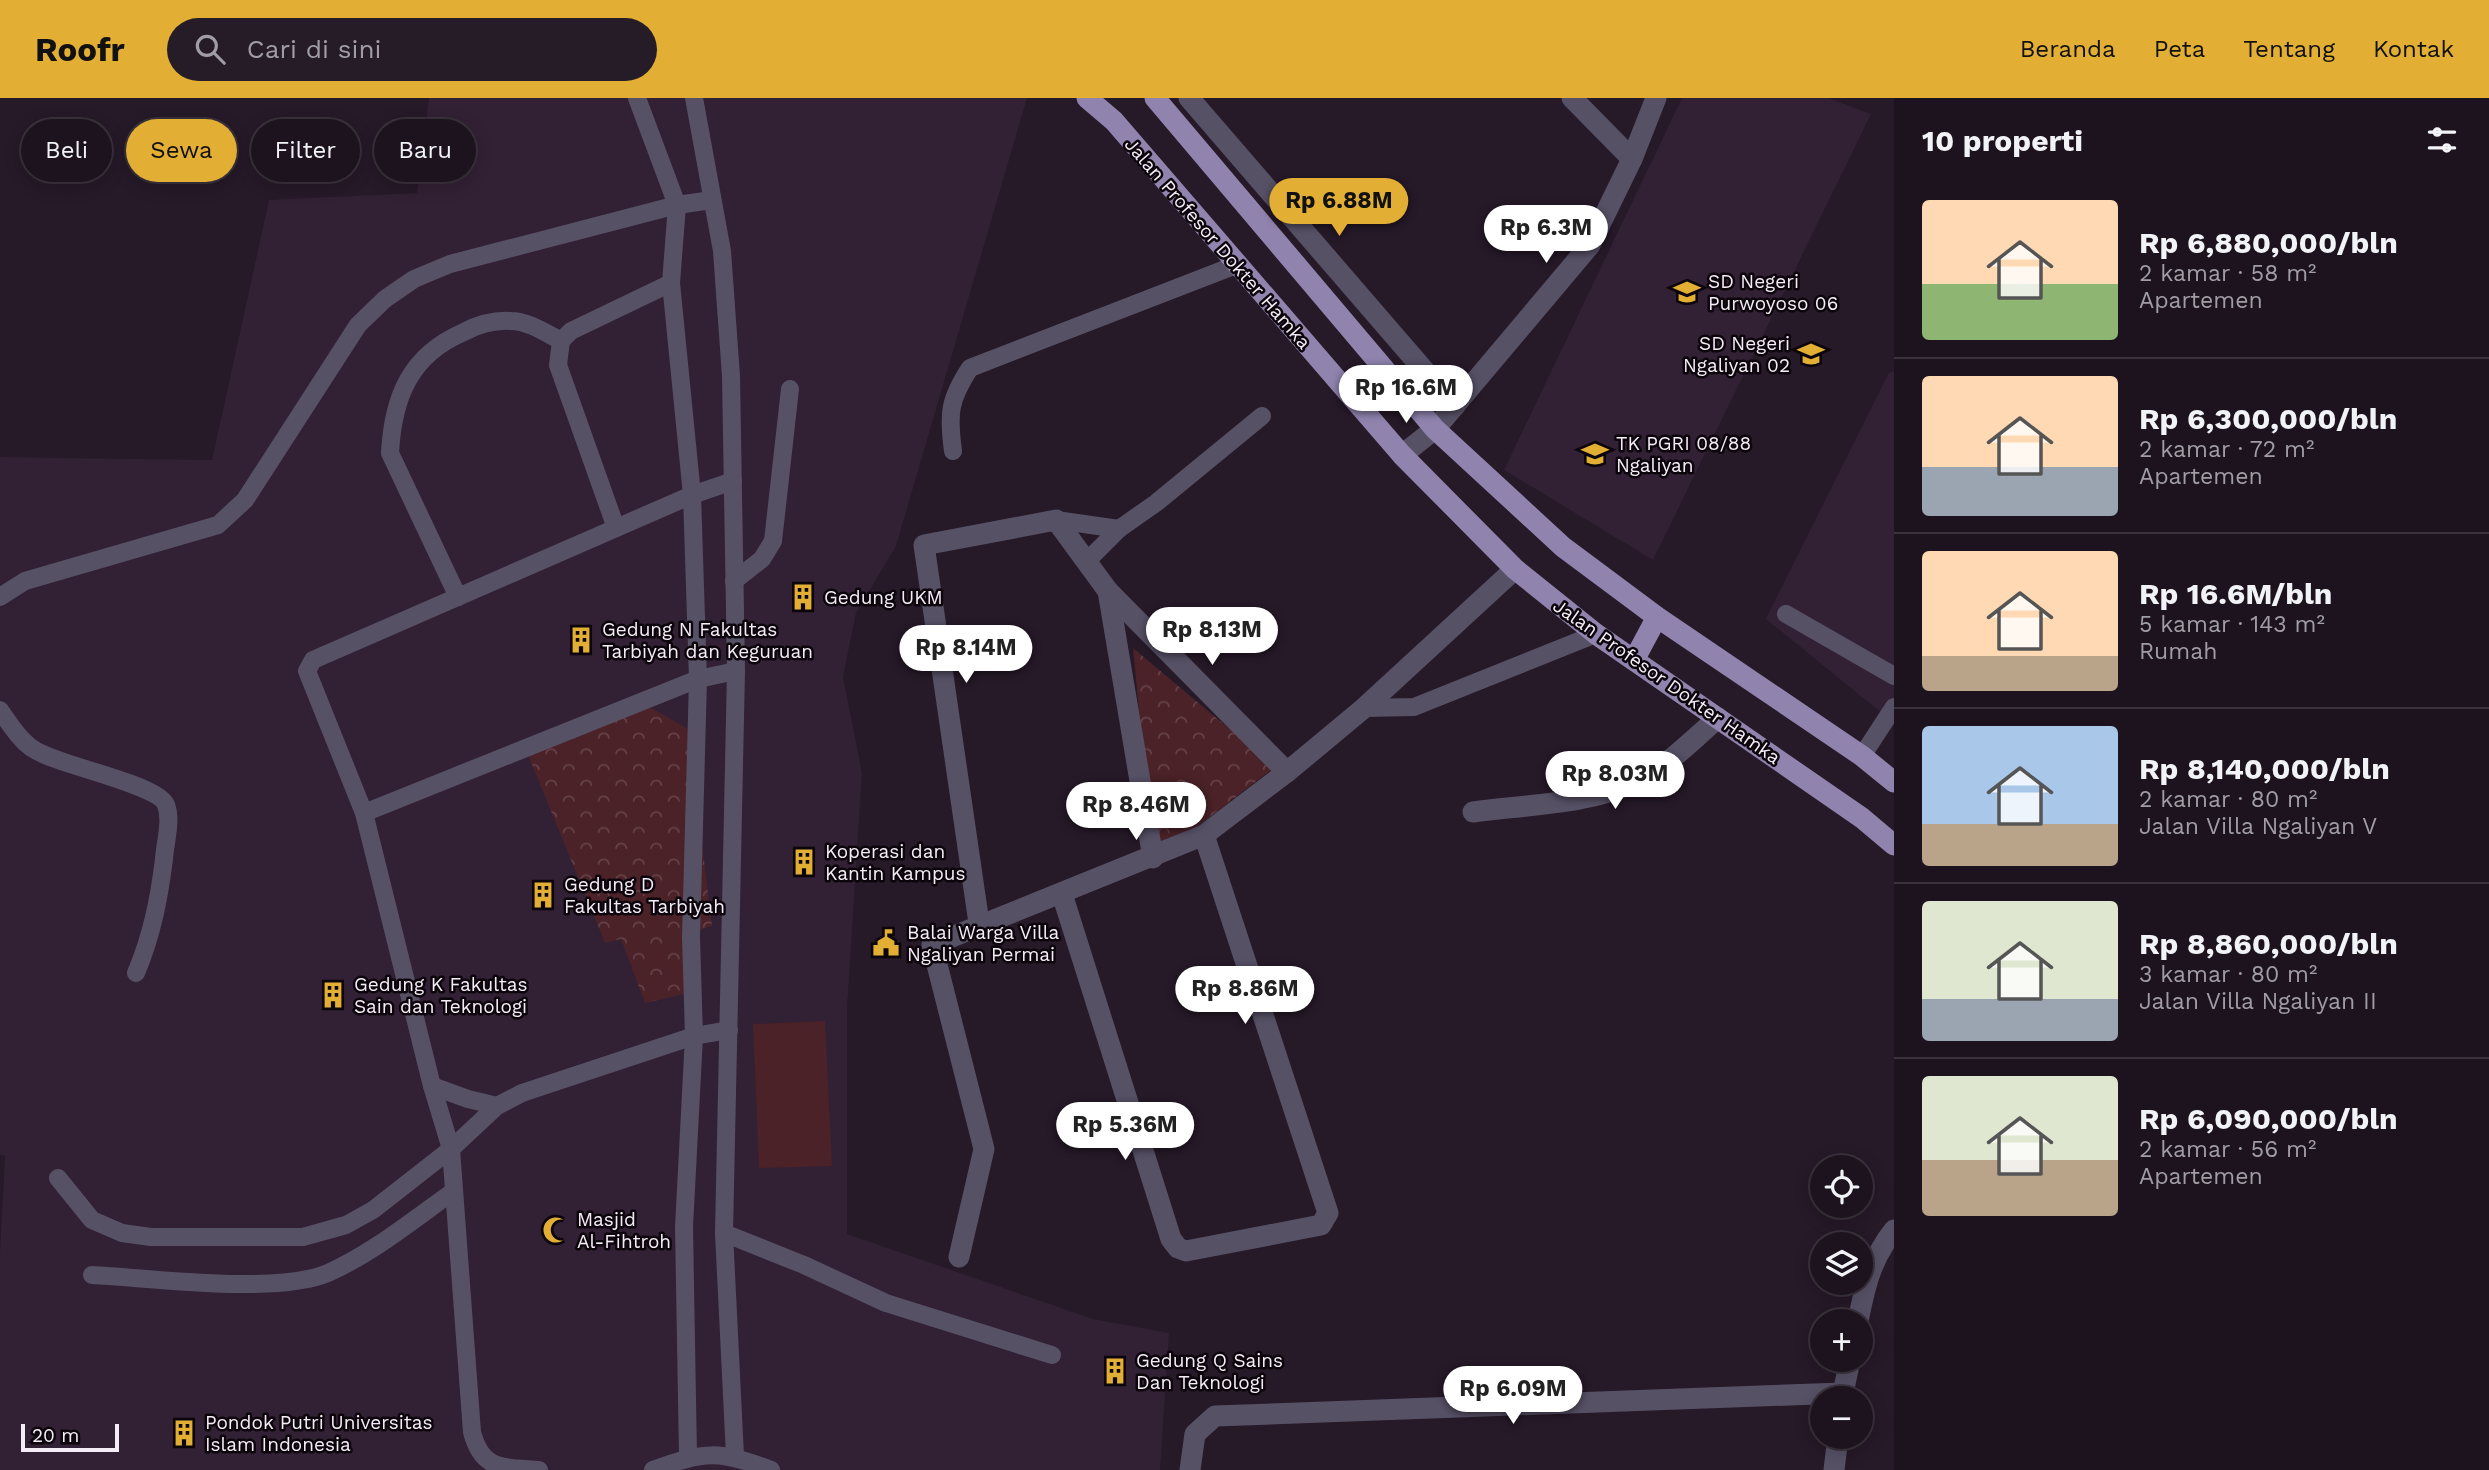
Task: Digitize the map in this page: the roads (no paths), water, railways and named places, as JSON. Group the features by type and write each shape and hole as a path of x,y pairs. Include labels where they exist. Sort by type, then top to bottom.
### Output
{"main road":[{"name":"Jalan Profesor Dokter Hamka","path":"1087,98 1114,121 1402,454 1515,569 1596,635 1862,818 1894,845"},
{"path":"1155,98 1435,429 1563,547 1657,617 1862,756 1894,782"},
{"path":"1634,660 1657,617"}],"street":[{"path":"1189,98 1455,406"},
{"path":"1572,98 1632,159"},
{"path":"1402,454 1435,429 1590,245 1632,159 1656,98"},
{"path":"979,923 924,545 1056,520 1108,591 1287,772"},
{"path":"959,1257 984,1149 932,945 979,923 1062,894 1204,835 1287,772 1364,708 1515,569"},
{"path":"1108,591 1153,858"},
{"path":"1473,811 1603,793 1636,782 1664,765 1718,718"},
{"path":"1062,894 1171,1239 1186,1251 1321,1225 1328,1213 1204,835"},
{"path":"1861,1309 1869,1270 1878,1251 1894,1230"},
{"path":"1190,1470 1195,1434 1215,1416 1810,1397"},
{"path":"1835,1470 1837,1449"}],"lane":[{"path":"637,98 677,205 671,284 692,495 698,679 691,937 694,1036 684,1227 688,1456"},
{"path":"694,98 722,251 731,376 736,671 724,1233 735,1456"},
{"path":"0,597 25,581 218,525 245,500 358,325 385,299 414,279 450,264 677,205 712,200"},
{"path":"953,451 950,425 954,393 970,368 1236,265"},
{"path":"616,528 558,365 561,341 571,331 671,284"},
{"path":"458,597 390,453 391,429 401,394 413,368 443,341 485,322 513,320 561,341"},
{"path":"734,581 762,559 773,541 790,389"},
{"path":"1088,561 1119,529 1156,503 1262,416"},
{"path":"539,1470 495,1467 483,1461 477,1451 472,1432 451,1149 432,1086 364,813 307,671 313,660 692,495 733,481"},
{"path":"1056,520 1119,529"},
{"path":"1786,614 1894,676"},
{"path":"1364,708 1414,707 1596,635"},
{"path":"364,813 698,679 736,671"},
{"path":"1862,756 1894,707"},
{"path":"0,710 33,750 100,776 155,792 166,804 168,821 159,904 149,942 136,973"},
{"path":"58,1178 92,1220 122,1233 151,1237 303,1237 346,1225 373,1210 451,1149 497,1105 522,1093 694,1036 729,1030"},
{"path":"432,1086 468,1099 497,1105"},
{"path":"92,1275 198,1281 304,1280 328,1272 384,1239 454,1191"},
{"path":"373,1210 384,1239"},
{"path":"724,1233 804,1265 887,1303 1052,1355"},
{"path":"653,1470 688,1456 735,1456 771,1470"}],"place":[{"name":"SD Negeri Purwoyoso 06","path":"1687,292"},
{"name":"SD Negeri Ngaliyan 02","path":"1811,354"},
{"name":"TK PGRI 08/88 Ngaliyan","path":"1595,454"},
{"name":"Gedung UKM","path":"803,597"},
{"name":"Gedung N Fakultas Tarbiyah dan Keguruan","path":"581,640"},
{"name":"Koperasi dan Kantin Kampus","path":"804,862"},
{"name":"Gedung D Fakultas Tarbiyah","path":"543,895"},
{"name":"Balai Warga Villa Ngaliyan Permai","path":"886,943"},
{"name":"Gedung K Fakultas Sain dan Teknologi","path":"333,995"},
{"name":"Masjid Al-Fihtroh","path":"556,1230"},
{"name":"Gedung Q Sains Dan Teknologi","path":"1115,1371"},
{"name":"Pondok Putri Universitas Islam Indonesia","path":"184,1433"}]}
